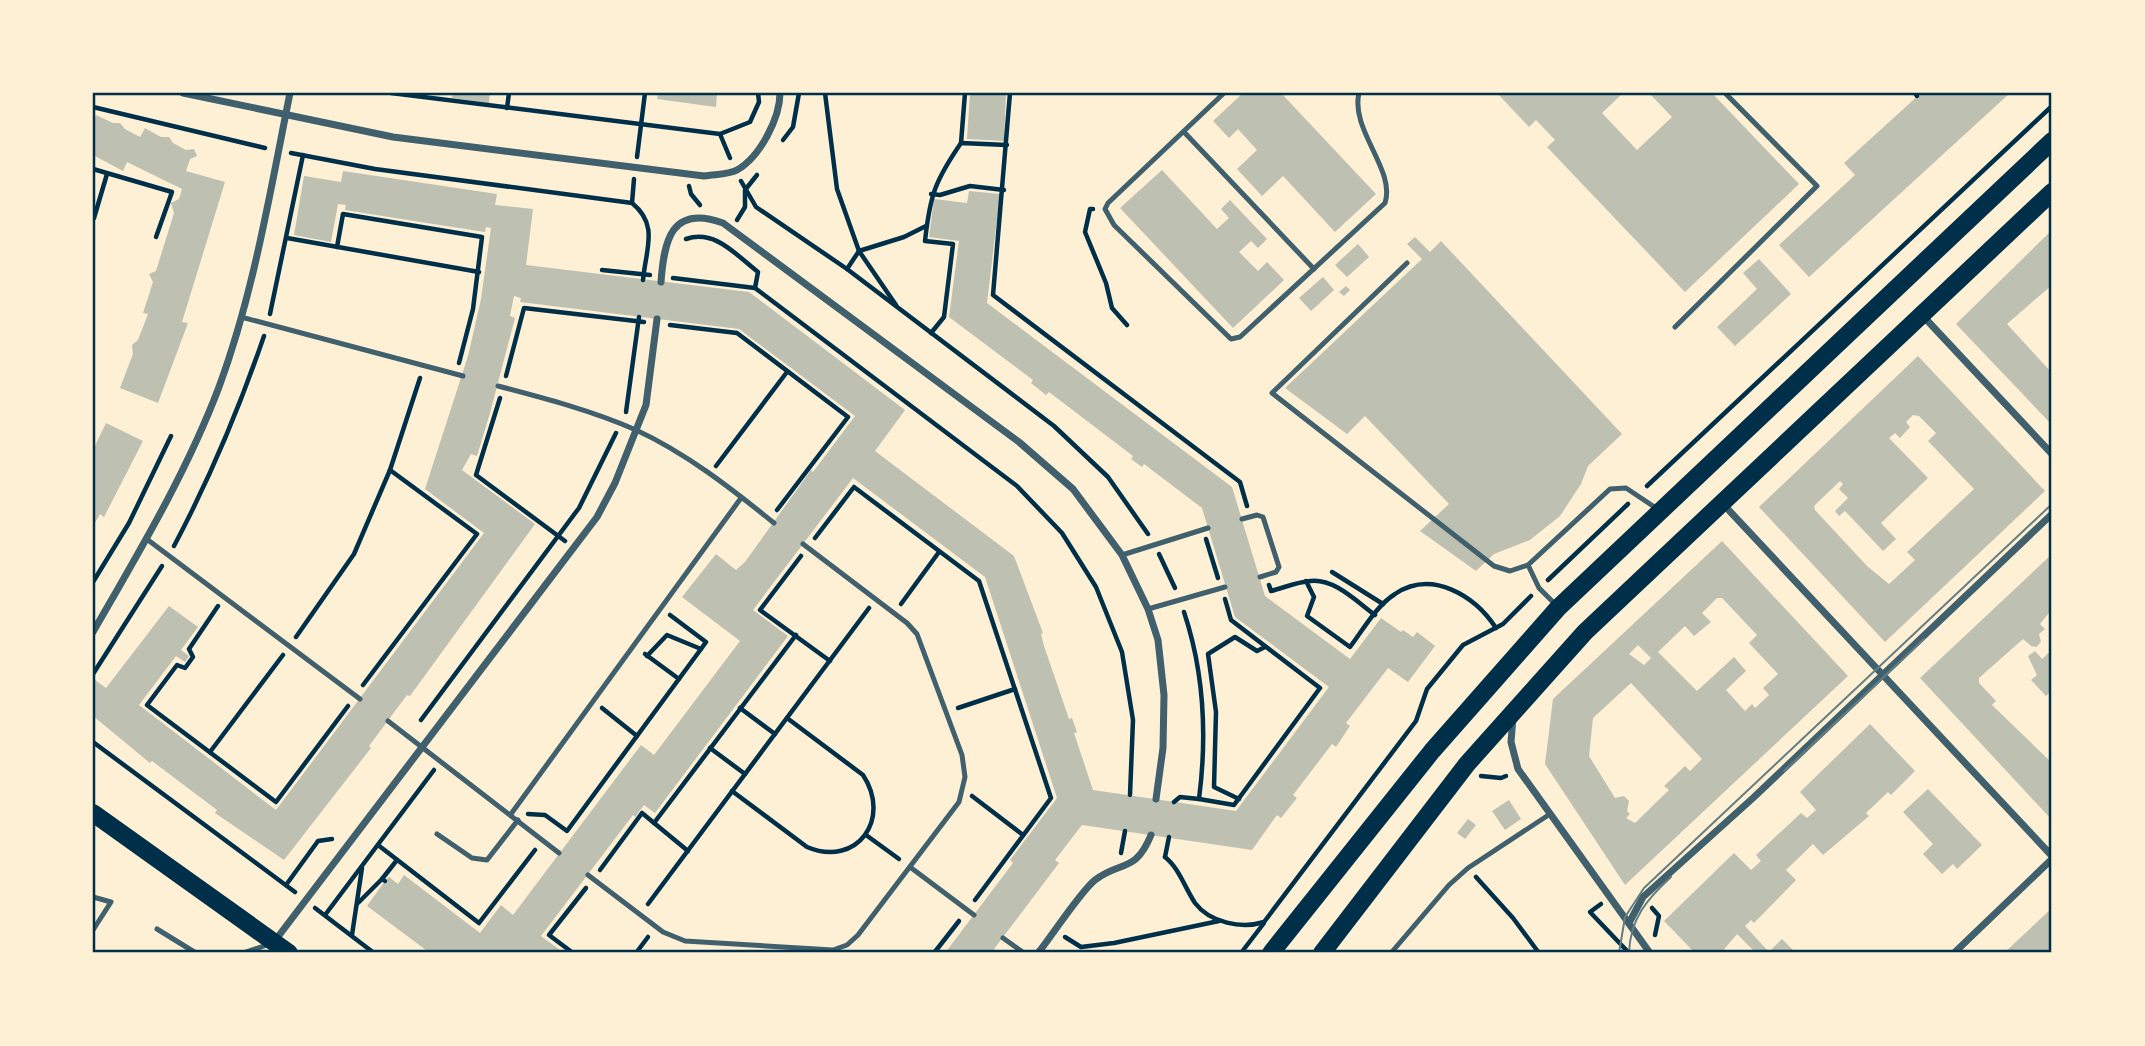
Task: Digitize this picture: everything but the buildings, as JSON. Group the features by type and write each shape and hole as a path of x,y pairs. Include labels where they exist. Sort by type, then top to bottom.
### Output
{"main road":[{"path":"1272,953 1432,751 1559,608 1659,510 2052,141"},
{"path":"1322,953 1467,764 1586,632 2052,192"},
{"path":"93,813 281,948"}],"street":[{"path":"183,93 393,137 691,175 736,171 775,124 780,93"},
{"path":"93,632 169,500 219,387 241,317 290,93"},
{"path":"661,279 667,236 683,221 700,218 732,228 1019,442 1073,489 1122,555 1148,609 1158,640 1164,695 1163,748 1157,799"},
{"path":"1922,315 2052,454"},
{"path":"281,948 306,901 597,517 646,405 657,319"},
{"path":"1722,504 2052,858 1954,953"},
{"path":"1629,923 1643,897 1884,675 2052,514"},
{"path":"1514,709 1511,742 1518,769 1650,953"},
{"path":"1038,953 1095,880 1133,863 1145,850 1152,835"}],"lane":[{"path":"1224,93 1108,202 1105,209 1106,216 1114,225 1231,339 1240,337 1382,207 1387,198 1387,186 1359,118 1359,93"},
{"path":"1675,327 1817,186 1725,93"},
{"path":"1184,131 1314,269"},
{"path":"1407,263 1272,393 1494,566 1510,571 1528,565 1610,489 1626,488 1659,510"},
{"path":"241,317 459,375"},
{"path":"498,386 636,430 710,475 772,521"},
{"path":"511,814 741,498"},
{"path":"1242,519 1250,516 1263,517 1279,567 1276,572 1263,576"},
{"path":"1122,555 1208,528"},
{"path":"148,540 360,699"},
{"path":"588,875 656,926 685,941 833,950 847,945 858,935 958,802 964,789 962,755 925,648 907,623 806,546"},
{"path":"1528,565 1539,588 1559,608"},
{"path":"1148,609 1225,587"},
{"path":"388,721 559,853"},
{"path":"1391,953 1449,885 1468,868 1550,814"},
{"path":"437,834 472,858 487,860 518,820"},
{"path":"910,867 974,915"},
{"path":"93,897 111,902 93,930"},
{"path":"157,929 196,953"},
{"path":"1003,938 1024,953"},
{"path":"243,953 281,948"}],"path":[{"path":"507,108 509,93"},
{"path":"641,125 645,93"},
{"path":"720,134 750,122 759,102 758,93"},
{"path":"825,93 836,189 859,251 899,309"},
{"path":"931,333 944,317 953,244 925,241 926,226 931,194 940,173 961,143 965,93"},
{"path":"1010,93 1004,190 993,295 1240,482 1250,516"},
{"path":"1241,953 1416,721 1427,689 1463,645 1496,628 2052,106"},
{"path":"93,107 225,141 375,169 632,203 645,214 649,225 643,277"},
{"path":"961,143 1007,145"},
{"path":"93,169 172,192 156,237"},
{"path":"94,219 107,174"},
{"path":"691,175 689,190 700,205 700,218"},
{"path":"931,194 940,195 970,186 1004,190"},
{"path":"1105,209 1090,209 1085,232 1106,283 1112,308 1127,325"},
{"path":"337,247 343,214 482,237 473,309 459,375"},
{"path":"846,270 859,251 904,237 926,226"},
{"path":"678,250 686,239 698,235 709,236 758,272 755,288"},
{"path":"287,239 479,272"},
{"path":"602,270 673,281 755,288 1017,486 1062,533 1096,587 1122,652 1133,720 1129,795"},
{"path":"673,281 674,271"},
{"path":"433,735 418,724 579,508 621,424 630,392 639,317"},
{"path":"724,332 737,333 848,417 772,521"},
{"path":"210,752 291,645 354,554 390,470 424,366"},
{"path":"710,475 787,372"},
{"path":"93,582 129,523 171,436"},
{"path":"830,661 760,610 806,546 854,488 979,581 1051,798 934,953"},
{"path":"913,588 939,551"},
{"path":"1332,572 1383,604"},
{"path":"1263,576 1271,591 1306,581 1324,582 1340,589 1375,615"},
{"path":"1306,581 1314,597 1307,616 1350,647 1383,604 1395,594 1415,585 1444,587 1470,599 1496,628"},
{"path":"640,915 876,599"},
{"path":"545,815 567,831 706,642 669,614"},
{"path":"1199,799 1234,805 1320,688 1239,626"},
{"path":"647,656 667,635 701,649"},
{"path":"654,823 796,635"},
{"path":"1239,799 1214,787 1216,712 1208,654 1235,637 1257,651 1265,647"},
{"path":"634,646 678,679"},
{"path":"974,702 1015,689"},
{"path":"593,701 637,736"},
{"path":"740,708 775,734"},
{"path":"733,791 807,847 819,852 843,851 866,835 874,807 867,782 857,769 787,718"},
{"path":"93,742 374,953"},
{"path":"710,748 745,774"},
{"path":"325,915 441,761"},
{"path":"964,789 1023,835"},
{"path":"605,863 642,813 688,850"},
{"path":"286,885 318,841 330,841 338,831"},
{"path":"866,835 910,867"},
{"path":"1169,837 1165,857 1197,906 1220,921 1248,927 1264,922"},
{"path":"378,845 479,923 543,840"},
{"path":"356,905 384,880 397,860"},
{"path":"352,936 362,866"},
{"path":"1468,868 1513,918 1539,953"},
{"path":"573,953 549,935 579,896"},
{"path":"1643,897 1659,916 1655,936 1660,945"},
{"path":"1055,931 1081,947 1114,943 1220,921"},
{"path":"636,953 656,926"}],"tram line":[{"path":"1619,953 1625,917 1644,888 2052,504"},
{"path":"1784,771 1924,639"},
{"path":"1629,953 1633,930 1641,910 1671,877"}]}
